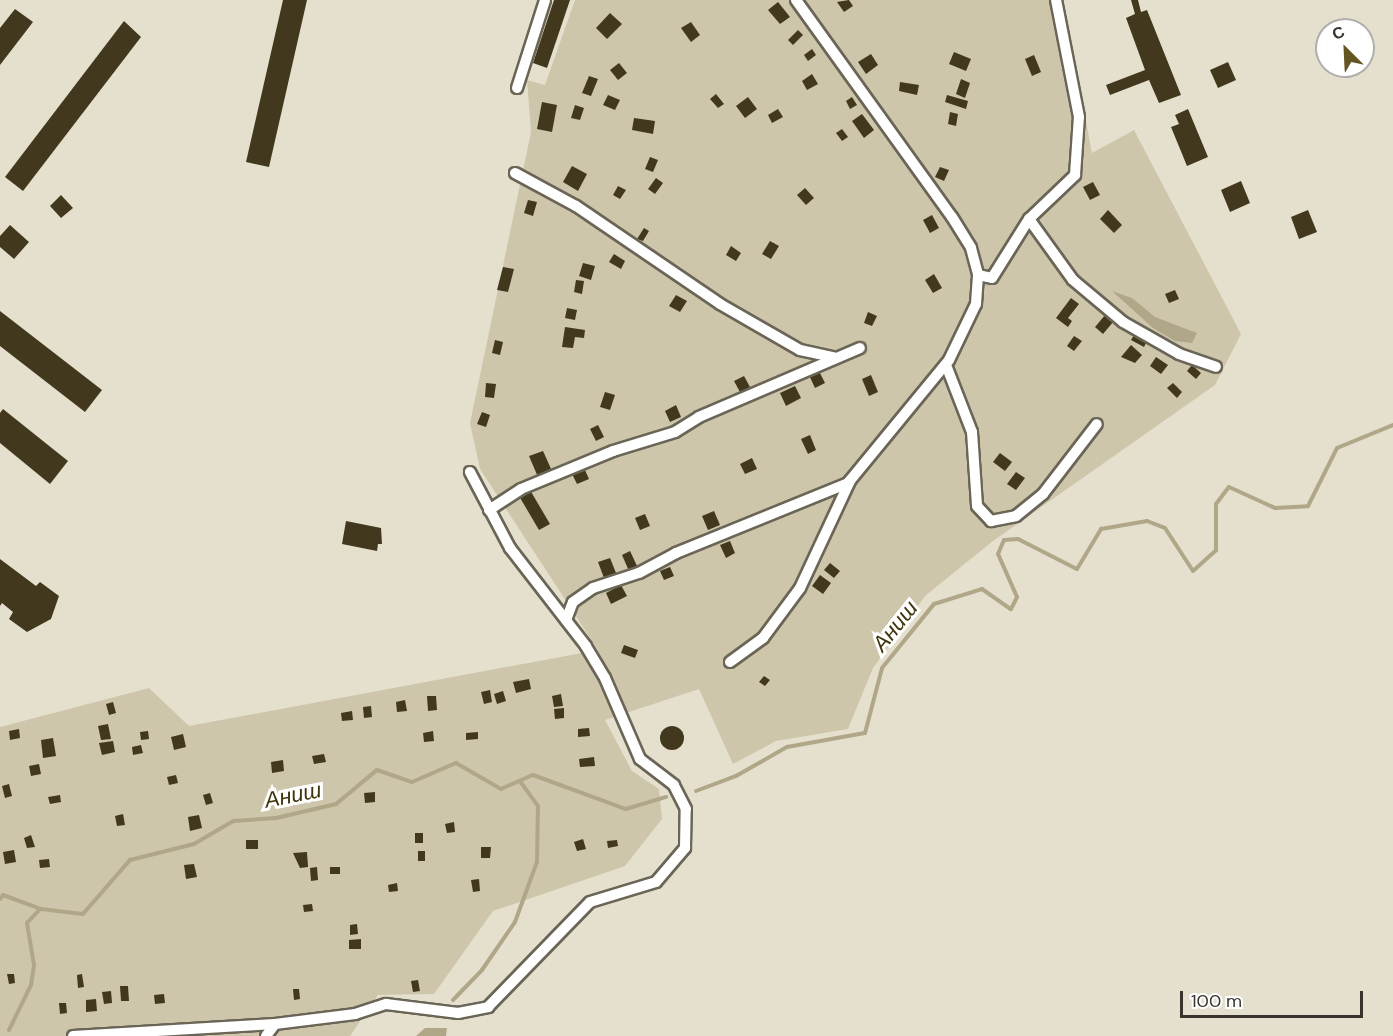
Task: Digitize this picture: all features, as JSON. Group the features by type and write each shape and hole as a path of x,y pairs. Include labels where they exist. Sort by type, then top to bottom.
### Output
{"street":[{"path":"517,88 545,0"},
{"path":"730,662 772,628 800,588 850,481 946,364 971,317 978,296 978,275 970,248 952,217 796,0"},
{"path":"978,275 992,278 1029,219 1075,175 1079,117 1056,0"},
{"path":"515,173 576,206 720,304 800,350 838,357"},
{"path":"1029,219 1073,280 1122,322 1179,354 1216,367"},
{"path":"489,510 521,489 613,452 675,432 699,417 860,348"},
{"path":"946,364 972,432 977,506 991,521 1016,516 1043,494 1097,424"},
{"path":"73,1036 195,1032 275,1024 355,1014 386,1004 458,1013 488,1007 590,902 656,882 685,848 686,809 675,785 640,759 605,678 567,620 510,548 470,472"},
{"path":"567,620 573,602 593,588 639,573 850,481"},
{"path":"266,1036 275,1024"}],"shaded area":[{"path":"575,0 1063,0 1092,153 1134,130 1241,334 1215,385 993,541 925,596 873,668 848,729 776,741 733,764 699,689 605,720 632,771 659,789 662,819 625,866 493,911 434,994 378,995 350,1036 0,1036 0,727 149,688 189,726 598,650 480,469 470,423 531,132 527,80 545,85"},
{"path":"1112,291 1132,298 1155,317 1197,333 1192,343 1175,341 1153,328"},
{"path":"425,1028 447,1028 446,1036 416,1036"}],"building":[{"path":"283,0 307,0 269,167 246,162"},
{"path":"554,0 570,0 547,68 533,63"},
{"path":"849,0 853,6 844,12 837,2"},
{"path":"1131,0 1138,0 1141,12 1147,10 1181,95 1159,103 1149,80 1110,95 1106,85 1145,70 1126,18 1135,14"},
{"path":"778,2 790,17 780,24 768,10"},
{"path":"15,9 33,22 0,65 0,28"},
{"path":"610,13 622,24 607,39 596,28"},
{"path":"124,21 141,37 23,191 5,177"},
{"path":"691,22 700,35 691,42 681,28"},
{"path":"798,30 803,35 793,45 788,40"},
{"path":"812,49 816,55 808,61 804,55"},
{"path":"954,52 971,59 966,71 949,64"},
{"path":"871,54 878,65 866,74 858,62"},
{"path":"1034,55 1041,72 1032,76 1025,59"},
{"path":"1228,62 1236,80 1218,88 1210,70"},
{"path":"619,63 627,73 618,80 610,70"},
{"path":"812,74 818,84 807,90 802,81"},
{"path":"589,76 598,79 591,96 582,93"},
{"path":"961,79 970,83 965,98 956,94"},
{"path":"900,82 919,85 917,95 899,91"},
{"path":"716,94 724,104 718,108 710,99"},
{"path":"608,95 620,100 615,110 603,105"},
{"path":"947,95 968,101 966,109 945,102"},
{"path":"748,97 757,109 745,118 736,106"},
{"path":"852,97 857,105 850,109 846,101"},
{"path":"542,102 557,105 552,132 537,129"},
{"path":"575,105 584,108 580,120 571,118"},
{"path":"778,109 783,117 772,123 768,115"},
{"path":"1188,109 1208,157 1187,166 1171,127 1179,124 1175,115"},
{"path":"950,112 958,114 956,126 948,124"},
{"path":"862,114 874,130 864,138 852,121"},
{"path":"634,118 655,121 653,134 632,130"},
{"path":"842,129 848,137 842,141 836,133"},
{"path":"650,157 658,160 653,172 645,169"},
{"path":"572,166 587,174 578,191 563,182"},
{"path":"940,167 949,170 944,181 935,177"},
{"path":"656,178 663,183 655,194 648,189"},
{"path":"1241,181 1250,203 1230,212 1221,190"},
{"path":"1093,182 1100,195 1090,200 1083,187"},
{"path":"618,186 626,190 620,199 613,195"},
{"path":"805,188 814,198 806,205 797,195"},
{"path":"61,195 73,208 61,218 50,206"},
{"path":"528,200 537,202 533,216 524,213"},
{"path":"1108,210 1122,225 1114,233 1100,219"},
{"path":"1308,210 1317,232 1299,239 1291,217"},
{"path":"932,215 939,228 930,233 923,220"},
{"path":"10,225 29,242 14,259 0,247 0,236"},
{"path":"644,228 649,231 643,241 637,239"},
{"path":"770,241 779,246 771,259 762,254"},
{"path":"731,246 741,253 736,261 726,255"},
{"path":"614,254 625,261 621,269 609,262"},
{"path":"583,263 595,266 591,280 579,276"},
{"path":"503,267 514,269 508,292 497,290"},
{"path":"934,274 942,288 933,293 925,280"},
{"path":"576,280 584,281 582,294 574,292"},
{"path":"1175,290 1179,299 1169,303 1165,294"},
{"path":"676,295 687,301 680,312 669,306"},
{"path":"1071,298 1079,304 1068,318 1072,321 1068,327 1056,318"},
{"path":"567,308 577,310 575,320 565,318"},
{"path":"0,311 102,390 85,412 0,346"},
{"path":"868,312 877,316 872,326 864,323"},
{"path":"1106,314 1114,321 1103,334 1095,327"},
{"path":"565,327 585,330 584,338 575,337 573,348 562,347"},
{"path":"1134,335 1147,341 1144,347 1131,340"},
{"path":"1074,336 1082,341 1074,351 1067,346"},
{"path":"495,340 503,342 500,355 492,353"},
{"path":"1131,345 1142,355 1135,363 1121,357"},
{"path":"1156,357 1168,365 1161,374 1150,366"},
{"path":"1192,365 1201,373 1196,379 1187,371"},
{"path":"819,371 825,383 815,388 809,375"},
{"path":"871,375 878,392 869,396 862,379"},
{"path":"744,376 750,387 740,392 734,381"},
{"path":"486,383 496,384 494,398 485,397"},
{"path":"1173,383 1182,392 1177,398 1167,388"},
{"path":"795,386 801,398 786,406 780,393"},
{"path":"605,392 615,395 610,410 600,407"},
{"path":"676,405 681,417 670,422 665,411"},
{"path":"3,409 68,461 50,484 0,443 0,413"},
{"path":"482,412 490,415 486,427 477,424"},
{"path":"598,425 604,437 596,441 590,429"},
{"path":"810,435 816,450 808,454 801,439"},
{"path":"543,451 552,471 538,477 529,456"},
{"path":"1000,453 1012,462 1005,471 993,462"},
{"path":"752,458 757,469 745,474 740,464"},
{"path":"584,468 589,479 577,484 572,474"},
{"path":"1016,472 1025,478 1016,490 1007,484"},
{"path":"530,490 550,524 539,530 519,496"},
{"path":"714,511 720,525 708,530 702,516"},
{"path":"645,514 650,526 640,530 635,518"},
{"path":"346,521 381,528 382,544 378,544 377,551 342,544"},
{"path":"730,541 735,553 726,558 720,545"},
{"path":"630,551 638,568 629,571 622,555"},
{"path":"610,558 616,573 604,578 598,562"},
{"path":"0,559 36,586 40,582 59,596 51,619 27,632 9,619 13,612 2,603 0,606"},
{"path":"830,563 840,571 834,578 824,570"},
{"path":"670,567 674,576 664,580 660,571"},
{"path":"820,575 831,583 823,594 812,586"},
{"path":"621,585 627,596 611,604 606,593"},
{"path":"624,645 638,650 635,658 621,653"},
{"path":"764,676 770,680 765,686 759,682"},
{"path":"529,679 531,689 516,693 513,682"},
{"path":"490,690 492,702 484,704 481,692"},
{"path":"503,691 506,701 497,704 494,694"},
{"path":"561,694 563,706 554,707 552,696"},
{"path":"427,696 436,696 437,710 428,711"},
{"path":"405,700 407,711 397,712 396,702"},
{"path":"113,702 116,713 109,715 106,704"},
{"path":"371,706 372,717 364,718 363,707"},
{"path":"564,708 564,718 555,719 554,709"},
{"path":"352,711 353,720 342,721 341,713"},
{"path":"108,724 111,739 101,740 98,726"},
{"path":"672,726 680,730 684,738 680,746 672,750 664,746 660,738 664,730"},
{"path":"589,728 590,736 578,737 578,729"},
{"path":"19,729 20,738 10,740 9,731"},
{"path":"148,731 149,739 141,740 140,732"},
{"path":"433,731 434,741 424,742 423,733"},
{"path":"478,732 478,739 466,740 466,733"},
{"path":"183,734 186,747 174,750 171,737"},
{"path":"53,738 56,756 43,758 41,740"},
{"path":"113,741 115,752 102,755 99,743"},
{"path":"141,745 143,753 133,755 132,747"},
{"path":"324,754 326,762 314,764 312,756"},
{"path":"594,757 595,766 580,767 579,759"},
{"path":"283,760 284,771 272,773 271,762"},
{"path":"39,764 41,774 31,776 29,766"},
{"path":"176,775 178,783 169,785 167,777"},
{"path":"9,784 12,796 5,798 2,786"},
{"path":"375,792 375,802 365,803 364,793"},
{"path":"210,793 213,803 206,805 203,795"},
{"path":"60,795 61,802 50,804 48,797"},
{"path":"123,814 125,825 117,826 115,816"},
{"path":"199,815 202,828 190,831 188,817"},
{"path":"454,822 455,832 447,833 445,824"},
{"path":"415,833 423,833 423,843 415,843"},
{"path":"31,835 35,847 27,848 24,838"},
{"path":"583,839 586,849 577,851 574,842"},
{"path":"246,840 258,840 258,849 246,849"},
{"path":"617,840 618,846 608,848 607,841"},
{"path":"481,847 491,847 490,858 481,858"},
{"path":"14,850 16,862 5,864 3,852"},
{"path":"418,851 425,851 425,861 418,861"},
{"path":"307,852 308,867 300,868 293,853"},
{"path":"49,859 50,867 40,868 39,860"},
{"path":"194,864 197,877 186,879 184,865"},
{"path":"317,867 318,880 311,881 310,868"},
{"path":"330,867 340,867 340,874 330,874"},
{"path":"479,879 480,891 473,892 471,880"},
{"path":"397,883 398,891 389,892 388,885"},
{"path":"312,904 313,911 304,912 303,905"},
{"path":"357,924 358,934 350,935 350,925"},
{"path":"361,939 361,949 349,949 349,940"},
{"path":"7,974 14,974 15,983 9,984"},
{"path":"82,974 84,987 78,988 77,975"},
{"path":"418,980 420,991 413,992 411,981"},
{"path":"120,986 128,986 129,1001 121,1001"},
{"path":"293,989 299,989 300,999 294,1000"},
{"path":"111,991 112,1003 104,1004 102,992"},
{"path":"164,994 165,1003 155,1004 154,995"},
{"path":"96,999 97,1011 86,1012 86,1000"},
{"path":"59,1003 66,1003 67,1013 60,1014"}],"waterway":[{"name":"Аниш","path":"696,791 736,776 787,747 865,733 882,668 934,604 982,589 1011,609 1017,597 998,554 1004,540 1018,539 1077,569 1101,529 1147,521 1165,528 1193,571 1216,550 1216,504 1229,487 1275,508 1308,506 1337,448 1393,425"},
{"name":"Аниш","path":"0,899 3,895 41,909 83,914 130,860 194,844 233,821 276,818 336,804 377,770 412,782 456,763 501,789 533,775 626,809 666,797"},
{"path":"453,1000 482,970 515,922 537,862 538,806 520,781"},
{"path":"9,1030 31,985 34,965 27,923 40,909"}]}
